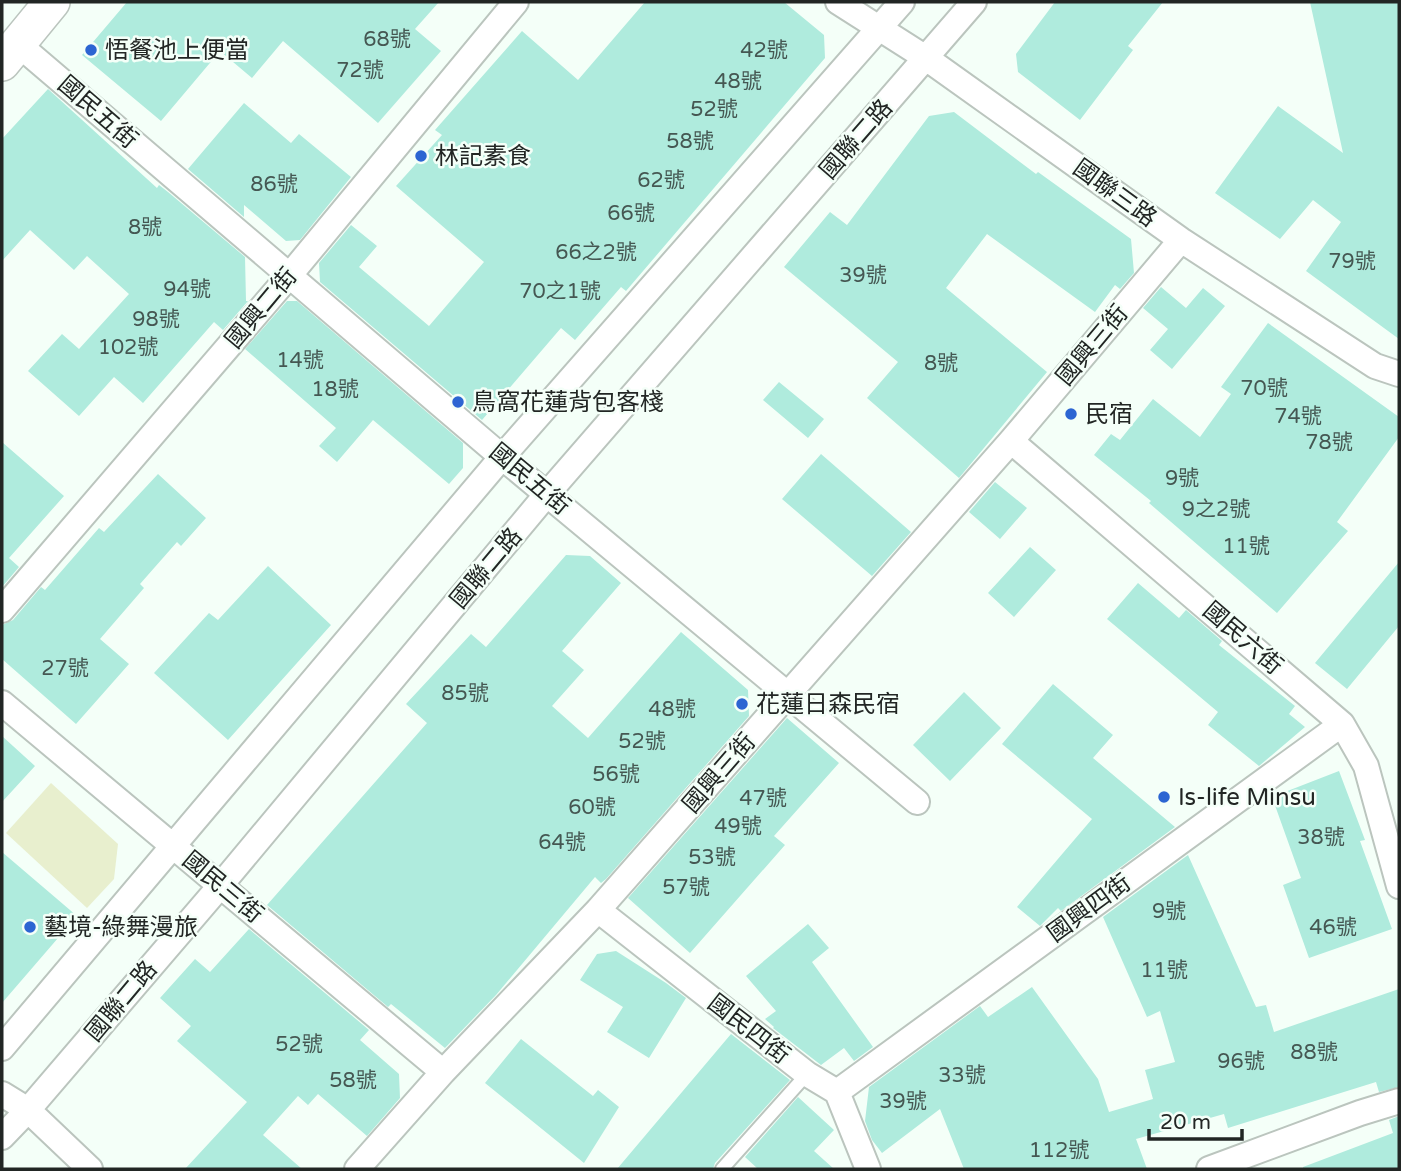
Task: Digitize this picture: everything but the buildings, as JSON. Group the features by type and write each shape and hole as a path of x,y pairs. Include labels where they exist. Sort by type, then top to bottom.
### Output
{"street":[{"path":"10,54 52,2"},
{"name":"國興二街","path":"2,610 289,275 516,2"},
{"name":"國聯三路","path":"838,2 926,58 1181,240 1375,366 1399,374"},
{"path":"2,1048 502,457 902,2"},
{"name":"國聯二路","path":"2,1137 220,886 547,494 974,2"},
{"name":"國民五街","path":"10,54 289,275 502,457 917,802"},
{"name":"國興三街","path":"357,1169 443,1072 598,910 1011,441 1181,240"},
{"name":"國民六街","path":"1011,441 1342,724 1366,766 1399,887"},
{"name":"國民三街","path":"2,703 443,1072"},
{"name":"國興四街","path":"837,1091 1342,724"},
{"name":"國民四街","path":"598,910 807,1074 837,1091"},
{"path":"837,1091 868,1169"},
{"path":"2,1094 28,1110 90,1169"},
{"path":"1209,1169 1399,1101"}],"lane":[{"path":"722,1169 807,1074"}],"green space":[{"path":"51,783 118,844 114,879 87,908 6,833"}],"place":[{"name":"悟餐池上便當","path":"91,50"},
{"name":"林記素食","path":"421,156"},
{"name":"鳥窩花蓮背包客棧","path":"458,402"},
{"name":"民宿","path":"1071,414"},
{"name":"花蓮日森民宿","path":"742,704"},
{"name":"Is-life Minsu","path":"1164,797"},
{"name":"藝境-綠舞漫旅","path":"30,927"}]}
